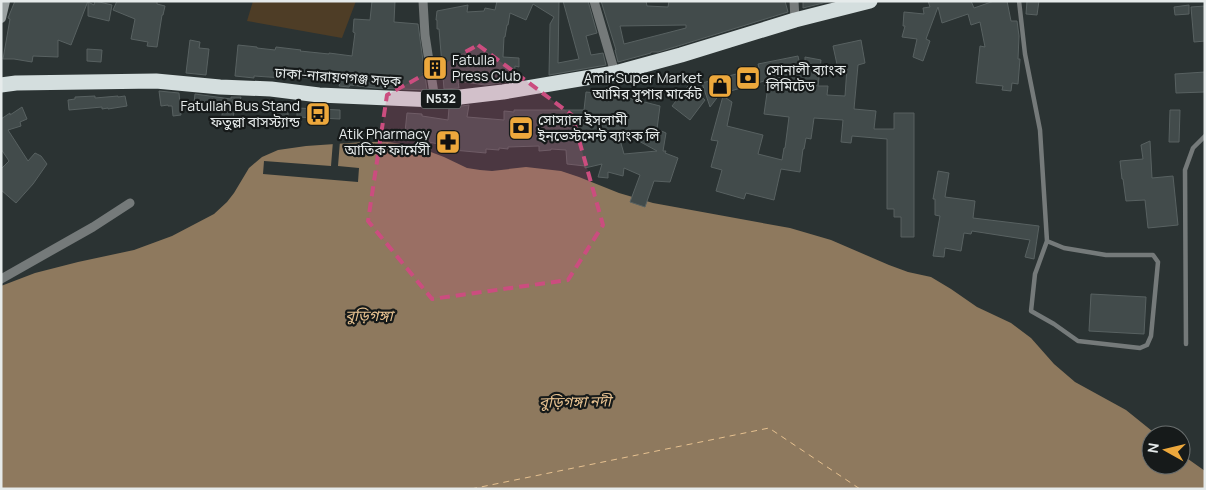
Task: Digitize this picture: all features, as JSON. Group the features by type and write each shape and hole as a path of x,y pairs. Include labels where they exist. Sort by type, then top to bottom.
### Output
{"highway":[{"name":"ঢাকা-নারায়ণগঞ্জ সড়ক","path":"1,85 156,81 220,87 271,89 319,95 435,100 503,92 615,73 681,56 795,20 870,1"}],"street":[{"path":"1,18 5,1"},
{"path":"423,1 425,36 435,100"},
{"path":"594,1 615,73"},
{"path":"794,1 795,20"},
{"path":"1,279 93,227 130,203"}],"lane":[{"path":"1019,1 1025,54 1040,130 1047,240 1035,274 1031,311 1078,341 1140,348 1147,345 1151,336 1158,262 1153,255 1106,254 1064,248 1047,240"},
{"path":"1186,344 1185,170 1193,148 1205,136"}],"highlighted area":[{"path":"478,45 572,115 603,225 568,280 432,299 368,221 387,95"}],"shaded area":[{"path":"253,1 356,1 342,38 247,21"}],"water":[{"name":"বুড়িগঙ্গা","path":"388,142 415,146 467,168 492,171 526,167 561,171 619,193 653,203 790,228 831,240 908,272 931,277 977,307 1011,323 1031,338 1054,364 1075,382 1126,410 1145,425 1141,425 1141,475 1191,475 1191,461 1205,471 1205,489 1,489 1,286 35,273 134,250 172,236 214,214 234,193 249,168 262,157 278,150 306,146"}],"pier":[{"path":"333,141 340,141 338,166 359,168 358,182 263,174 264,161 331,166"}],"building":[{"path":"15,1 88,1 71,45 58,40 58,57 33,56 32,62 3,59 10,19 8,18"},
{"path":"95,1 112,5 109,21 88,16 88,2 94,5"},
{"path":"117,1 157,1 157,4 165,6 157,47 147,46 148,42 131,39 135,19 113,10"},
{"path":"372,1 395,1 394,22 418,24 427,90 339,86 340,83 283,75 283,78 235,76 238,45 275,50 276,47 352,56 355,33 353,32 354,19 370,20"},
{"path":"497,1 559,1 558,63 579,59 563,1 588,1 597,33 586,36 591,55 603,53 606,65 549,75 550,24 554,17 533,4 526,20 510,13 504,37 503,57 519,58 519,67 515,66 514,81 485,85 458,81 459,88 444,89 439,29 437,29 436,20 437,11 468,5 467,12 484,11 485,8 495,10"},
{"path":"601,1 646,1 647,6 668,7 669,1 785,1 788,12 658,52 651,52 618,62","holes":["686,25 686,28 624,44 620,26"]},
{"path":"803,1 831,1 803,8"},
{"path":"928,1 971,1 974,8 994,1 1007,1 1011,21 1017,21 1019,36 1018,84 1012,83 1011,91 1002,90 1003,86 976,83 980,46 985,47 980,22 971,25 968,14 942,23 938,7 926,39 930,41 923,61 913,57 917,39 902,37 905,26 903,26 904,12 924,14 923,8 930,7"},
{"path":"1027,1 1039,1 1037,15 1026,14"},
{"path":"1189,5 1189,14 1175,15 1174,7"},
{"path":"1205,6 1205,41 1194,42 1191,7"},
{"path":"190,40 200,42 199,48 209,49 206,75 186,73"},
{"path":"861,40 865,63 858,65 854,109 876,111 874,129 894,129 894,113 914,113 914,237 901,237 901,217 894,217 894,209 887,209 887,139 852,136 851,143 841,142 843,120 814,118 811,139 806,138 803,149 800,172 781,169 774,200 746,193 744,199 716,191 722,170 711,167 718,141 711,140 723,96 732,102 727,126 763,135 758,154 782,160 789,117 764,114 767,93 764,81 724,93 726,86 710,107 702,83 759,68 758,64 798,56 800,65 805,64 805,57 821,60 818,86 828,86 827,95 845,96 847,67 838,69 833,46"},
{"path":"87,49 102,50 101,62 87,61"},
{"path":"1205,72 1205,92 1176,93 1175,74"},
{"path":"688,86 705,100 690,120 672,106"},
{"path":"159,91 179,93 181,115 173,116 172,106 161,106"},
{"path":"586,92 617,95 660,106 657,129 666,133 663,151 678,158 670,182 654,181 645,207 630,202 640,175 624,168 623,176 608,172 608,178 598,177 602,164 585,168 585,166 567,164 566,150 551,149 539,151 539,146 508,147 508,149 499,148 499,150 486,149 486,153 453,150 442,148 443,145 419,140 420,137 405,132 407,113 422,114 422,116 448,120 449,108 469,105 467,117 504,120 504,111 584,110","holes":["617,129 657,151 624,154"]},
{"path":"195,94 231,99 231,97 241,97 239,105 235,105 232,125 221,123 223,107 194,103"},
{"path":"95,96 95,98 125,96 127,106 108,109 102,109 102,107 69,110 68,100 75,99 75,97"},
{"path":"22,107 27,119 20,122 21,126 8,130 28,161 35,153 41,156 47,164 16,203 1,190 1,169 9,161 1,149 1,119"},
{"name":"Fatullah Bus Stand ফতুল্লা বাসস্ট্যান্ড","path":"297,108 340,110 340,119 297,117"},
{"path":"275,110 288,111 288,126 273,124"},
{"path":"1170,110 1180,110 1179,142 1169,142"},
{"path":"1150,141 1152,178 1173,176 1178,225 1148,228 1145,200 1126,201 1120,161 1143,159 1141,145"},
{"path":"938,171 949,173 945,197 975,201 973,218 1039,226 1034,259 1025,257 1030,240 972,231 971,234 964,233 961,251 945,248 944,257 933,256 940,216 935,215 935,199 933,199"},
{"path":"1091,294 1146,297 1144,334 1089,331"}],"ferry route":[{"path":"471,489 769,428 860,489"}],"place":[{"name":"Fatulla Press Club","path":"435,68"},
{"name":"সোনালী ব্যাংক লিমিটেড","path":"748,78"},
{"name":"Amir Super Market আমির সুপার মার্কেট","path":"720,86"},
{"name":"Fatullah Bus Stand ফতুল্লা বাসস্ট্যান্ড","path":"318,114"},
{"name":"সোস্যাল ইসলামী ইনভেস্টমেন্ট ব্যাংক লি","path":"521,128"},
{"name":"Atik Pharmacy আতিক ফার্মেসী","path":"448,142"}],"water label":[{"name":"বুড়িগঙ্গা নদী","path":"575,402"}]}
